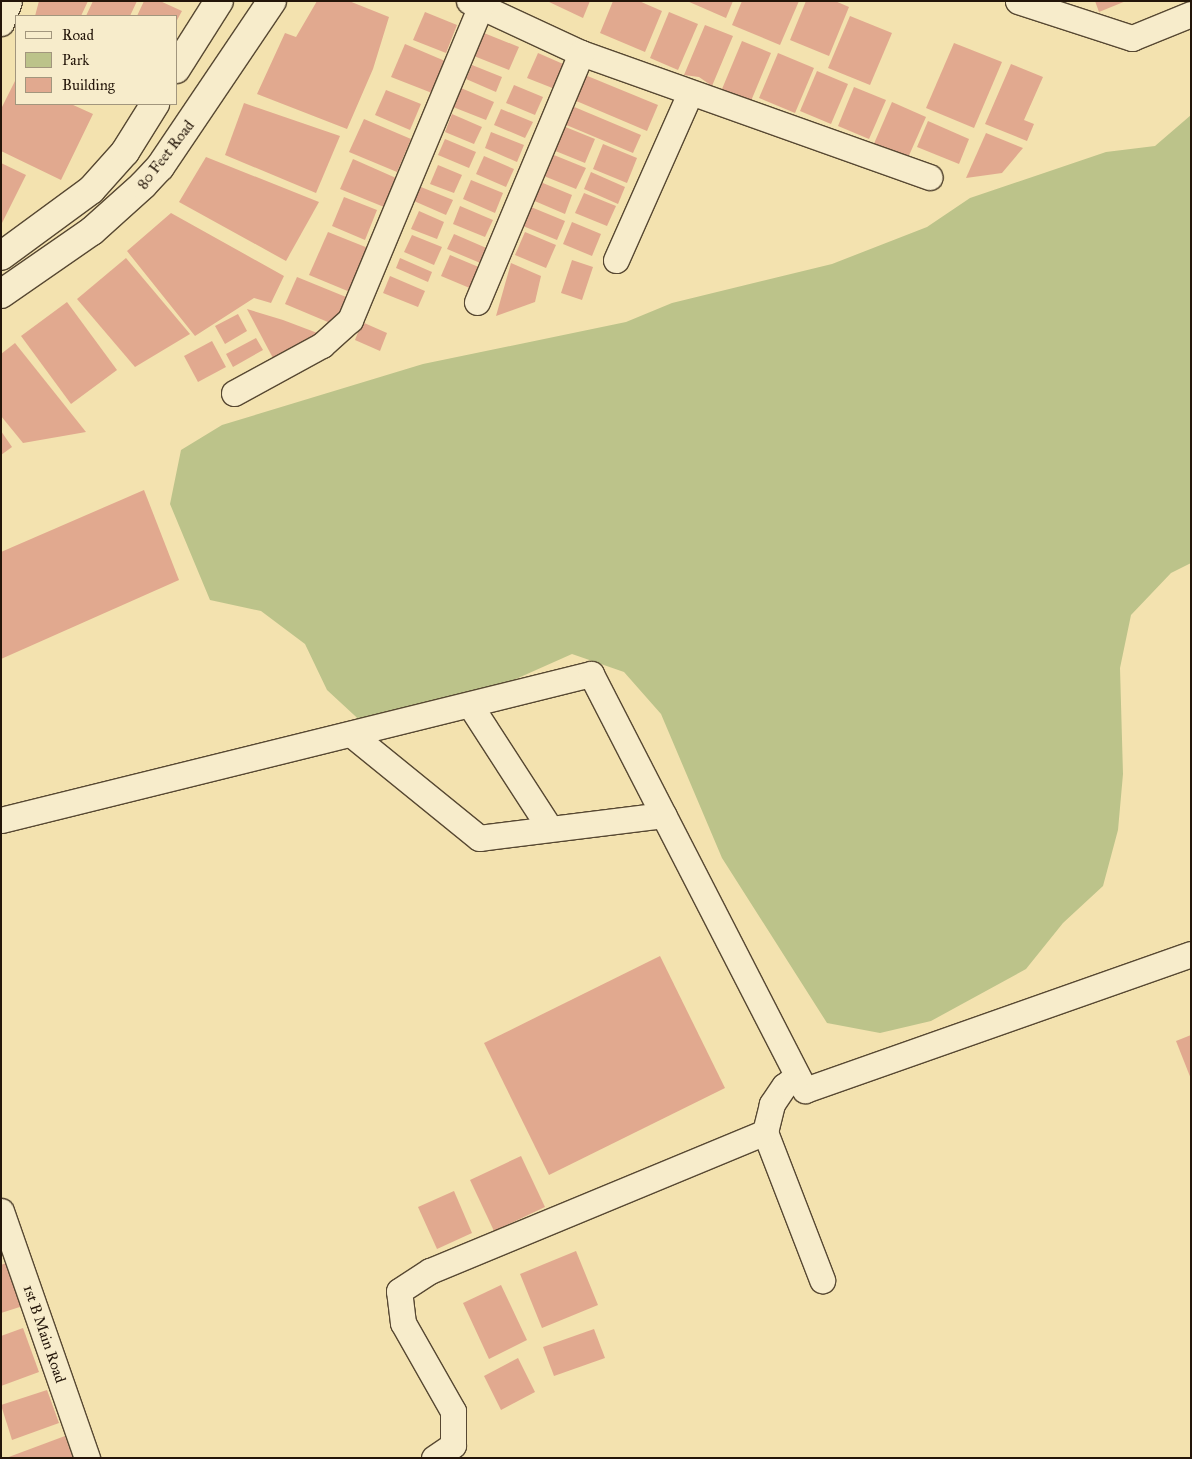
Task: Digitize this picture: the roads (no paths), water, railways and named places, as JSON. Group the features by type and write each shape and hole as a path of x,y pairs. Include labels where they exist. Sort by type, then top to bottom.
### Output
{"main road":[{"path":"178,66 219,1"},
{"name":"80 Feet Road","path":"1,294 92,231 143,185 166,159 272,1"},
{"path":"1,256 91,190 125,152 154,105"}],"street":[{"path":"1,23 9,1"},
{"path":"1018,1 1132,38 1191,14"},
{"path":"234,393 322,344 350,320 474,4 581,53 930,177"},
{"path":"477,302 581,53"},
{"path":"616,260 690,93"},
{"path":"1,820 592,674 805,1090 1191,954"},
{"path":"470,705 549,827"},
{"path":"351,734 479,838 549,827 664,815"},
{"path":"798,1076 784,1086 772,1104 765,1132 822,1280"},
{"path":"434,1458 453,1445 453,1410 403,1323 399,1291 430,1271 765,1132"},
{"name":"1st B Main Road","path":"1,1211 87,1458"}]}
